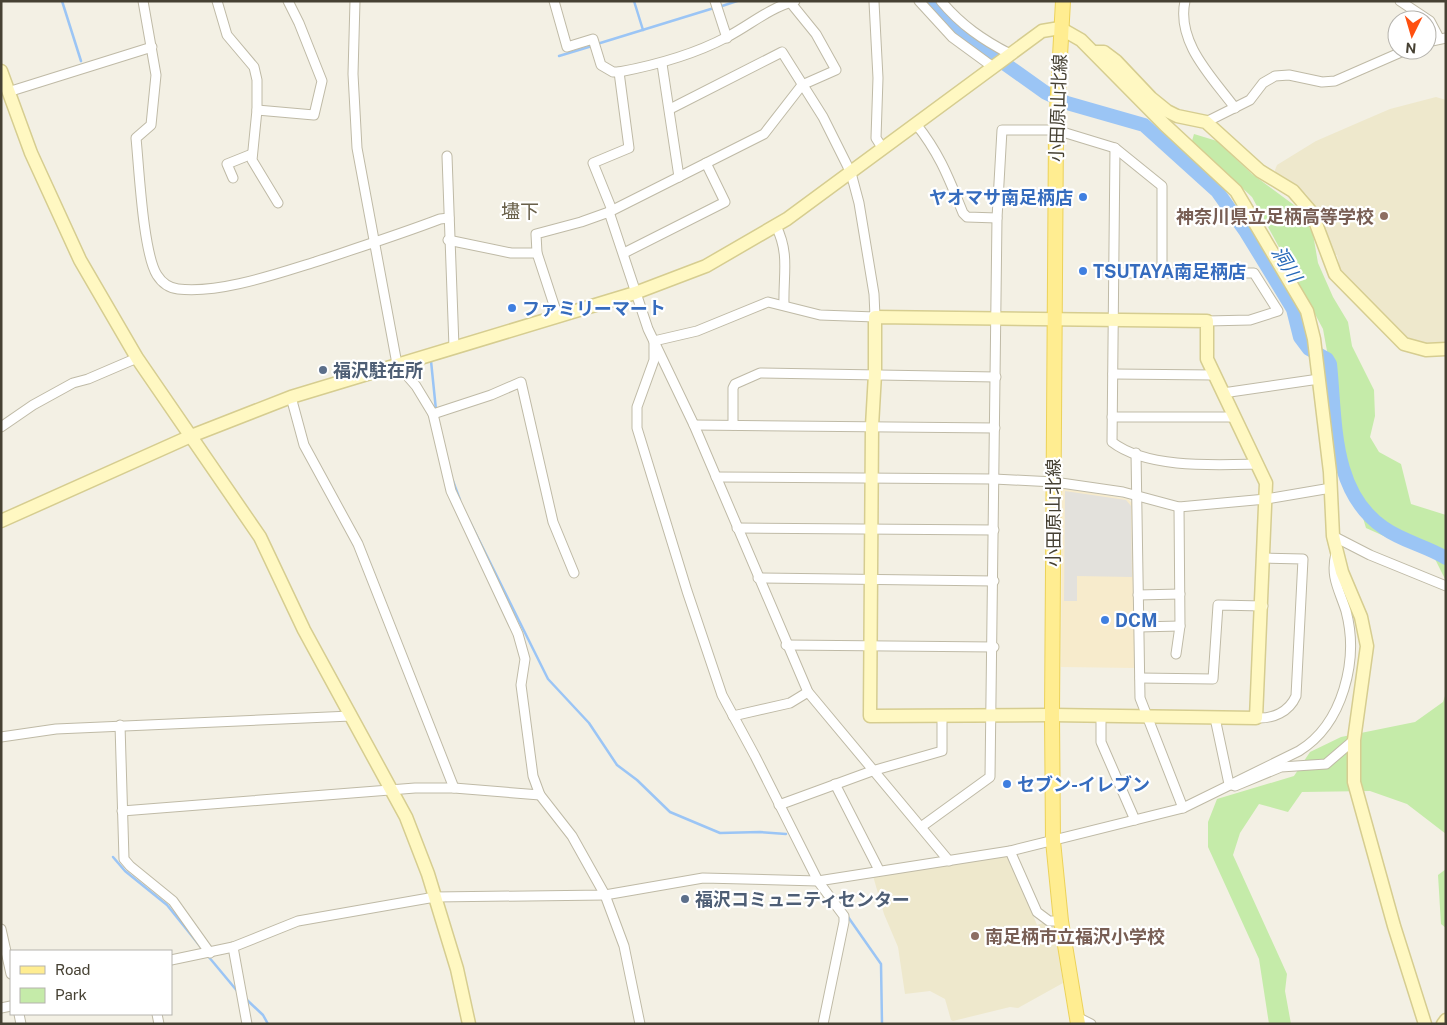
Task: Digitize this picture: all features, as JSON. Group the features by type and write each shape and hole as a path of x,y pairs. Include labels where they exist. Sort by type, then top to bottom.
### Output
{"main road":[{"name":"小田原山北線","path":"1063,1 1060,28 1056,129 1052,715 1053,841 1061,921 1078,1020"}],"street":[{"path":"143,1 156,76 151,124 136,138 150,256 157,276 164,284 177,289 193,290 261,279 374,244 440,219 449,218"},
{"path":"217,1 227,35 254,67 257,80 257,110 252,154 255,168 277,197 278,203"},
{"path":"257,110 314,115 322,81 299,23 288,1"},
{"path":"356,1 353,74 357,148 397,364 436,413 451,491 518,634 525,660 520,685 533,776 540,795 572,836 605,895 624,946 640,1024"},
{"path":"554,1 567,47 593,39 601,65 613,72 662,64 727,38 772,9 792,2 816,34 836,70 802,85 764,134 610,211 581,222 536,234 537,253 558,317"},
{"path":"715,1 727,38"},
{"path":"874,1 878,78 876,138 883,149"},
{"path":"920,1 952,37 993,67"},
{"path":"941,1 959,22 980,38 1010,54"},
{"path":"1185,1 1183,18 1196,55 1204,70 1235,108"},
{"path":"1400,1 1430,21 1443,38"},
{"path":"1,521 191,436 291,397 636,293 706,266 776,226 851,173 1042,31 1060,28 1073,34 1094,51 1153,114 1242,198 1307,310 1314,339 1319,379 1331,488 1333,536 1342,572 1361,617 1366,646 1354,740 1354,782 1394,926 1425,1024"},
{"path":"8,92 152,47"},
{"path":"1094,51 1104,52 1116,61 1151,98 1167,111 1177,116 1206,122 1260,171 1293,191 1312,213 1334,274 1404,344 1426,350 1446,349"},
{"path":"670,109 782,52 823,117 851,173 859,203 874,294 875,374 871,477 872,644 870,716 1052,715 1100,718 1270,718 1280,714 1294,702 1297,686 1303,559 1264,558"},
{"path":"1206,122 1250,100 1263,83 1275,76 1289,75 1322,82 1335,81 1387,58"},
{"path":"662,64 679,177"},
{"path":"1,71 31,154 80,260 137,358 260,537 304,630 393,790 416,840 435,897 458,969 469,1024"},
{"path":"619,72 629,148 593,163 654,341 694,425 786,645 808,692 949,861"},
{"path":"916,124 934,146 962,213 966,217 997,218"},
{"path":"921,827 990,777 994,647 997,218 1002,130 1056,129 1115,148 1162,186 1162,273"},
{"path":"1115,148 1112,442 1119,447 1164,463 1258,464"},
{"path":"233,178 227,164 252,154"},
{"path":"447,156 448,240 454,347"},
{"path":"624,253 725,202 706,163"},
{"path":"776,226 784,242 786,254 784,305"},
{"path":"448,240 511,253 537,253"},
{"path":"654,341 697,331 768,302 820,315 874,317 1207,321 1250,320 1278,311 1254,273 1114,273"},
{"path":"1207,321 1207,359 1266,483 1263,606 1256,718"},
{"path":"654,341 654,360 637,407 637,428 712,669 733,716 818,881 844,916 823,1024"},
{"path":"1,428 33,406 73,383 88,379 137,358"},
{"path":"733,425 733,388 735,384 760,373 996,376"},
{"path":"1113,374 1214,375"},
{"path":"1223,393 1319,379"},
{"path":"436,413 491,395 520,382 553,522 574,574"},
{"path":"291,397 304,445 358,544 454,788"},
{"path":"1112,417 1236,417"},
{"path":"694,425 995,428"},
{"path":"1136,453 1140,698 1183,808"},
{"path":"716,477 871,477 1054,482 1123,492 1179,507 1266,499 1331,488"},
{"path":"1176,654 1180,626 1179,507"},
{"path":"737,528 994,530"},
{"path":"1333,536 1370,555 1446,586"},
{"path":"172,960 234,947 298,921 435,897 605,895 703,878 818,881 1010,851 1183,808 1307,746 1333,716 1342,694 1349,658 1349,630 1333,573 1337,551"},
{"path":"758,578 994,581"},
{"path":"1138,595 1180,594"},
{"path":"1140,678 1213,679 1218,605 1263,606"},
{"path":"1140,626 1180,626"},
{"path":"786,645 872,644 994,647"},
{"path":"733,716 790,702 808,692"},
{"path":"1,737 56,729 120,725 351,716"},
{"path":"779,805 872,771 942,751 942,716"},
{"path":"1100,718 1101,742 1135,820"},
{"path":"1214,718 1229,784"},
{"path":"120,725 122,811 126,863 173,901 210,953"},
{"path":"1229,784 1235,786 1245,784 1289,765 1317,766 1326,764 1354,740"},
{"path":"835,784 879,870"},
{"path":"122,811 393,790 454,788 540,795"},
{"path":"1010,851 1037,912 1050,921 1061,921"},
{"path":"1,930 4,951 10,971"},
{"path":"234,947 247,1024"},
{"path":"1078,1020 1091,1024"},
{"path":"1442,1024 1446,1020"}],"shaded area":[{"name":"神奈川県立足柄高等学校","path":"1436,97 1446,100 1446,345 1433,345 1408,340 1338,268 1337,255 1332,254 1322,227 1324,222 1320,211 1306,194 1276,177 1275,170 1277,165 1316,141 1390,109"},
{"path":"1062,488 1128,499 1134,505 1135,668 1061,667"},
{"path":"1065,491 1126,500 1131,506 1132,577 1077,576 1077,601 1064,601"},
{"name":"南足柄市立福沢小学校","path":"1009,855 1037,925 1046,922 1055,924 1063,983 1018,1008 1010,1007 953,1021 951,1020 945,999 930,991 905,994 898,947 884,914 873,876"}],"green space":[{"path":"1194,134 1217,141 1252,174 1298,208 1313,234 1318,263 1333,297 1348,322 1352,346 1374,390 1375,416 1370,437 1379,452 1401,464 1411,504 1446,515 1446,581 1435,559 1366,528 1348,467 1323,329 1252,197 1192,141"},
{"path":"1446,693 1446,834 1407,804 1370,791 1302,792 1288,812 1259,804 1240,833 1233,855 1287,974 1285,991 1291,1024 1269,1024 1259,959 1208,847 1208,822 1217,799 1294,776 1310,752 1341,737 1415,722 1443,702"},
{"path":"1446,869 1446,928 1441,924 1438,875"}],"waterway":[{"path":"62,1 81,61"},
{"path":"634,1 643,30"},
{"path":"719,7 737,1"},
{"name":"洞川","path":"930,1 956,29 1046,93 1067,103 1144,125 1217,191 1246,232 1293,309 1300,337 1309,349 1327,359 1330,364 1339,454 1345,475 1354,495 1367,513 1384,528 1446,558"},
{"path":"597,44 714,8"},
{"path":"559,56 592,46"},
{"path":"431,361 436,410"},
{"path":"453,481 460,500"},
{"path":"467,516 548,679 589,723 617,765 637,780 670,812 720,833 760,832 786,834"},
{"path":"113,857 125,871 167,905 200,946"},
{"path":"846,914 881,964 882,1024"},
{"path":"208,956 238,992"},
{"path":"246,999 263,1015 268,1024"}],"place":[{"name":"ヤオマサ南足柄店","path":"1083,197"},
{"name":"神奈川県立足柄高等学校","path":"1384,216"},
{"name":"TSUTAYA南足柄店","path":"1083,271"},
{"name":"ファミリーマート","path":"512,308"},
{"name":"福沢駐在所","path":"323,370"},
{"name":"DCM","path":"1105,620"},
{"name":"セブン-イレブン","path":"1007,784"},
{"name":"福沢コミュニティセンター","path":"685,899"},
{"name":"南足柄市立福沢小学校","path":"975,936"}],"district":[{"name":"壗下","path":"520,211"}]}
